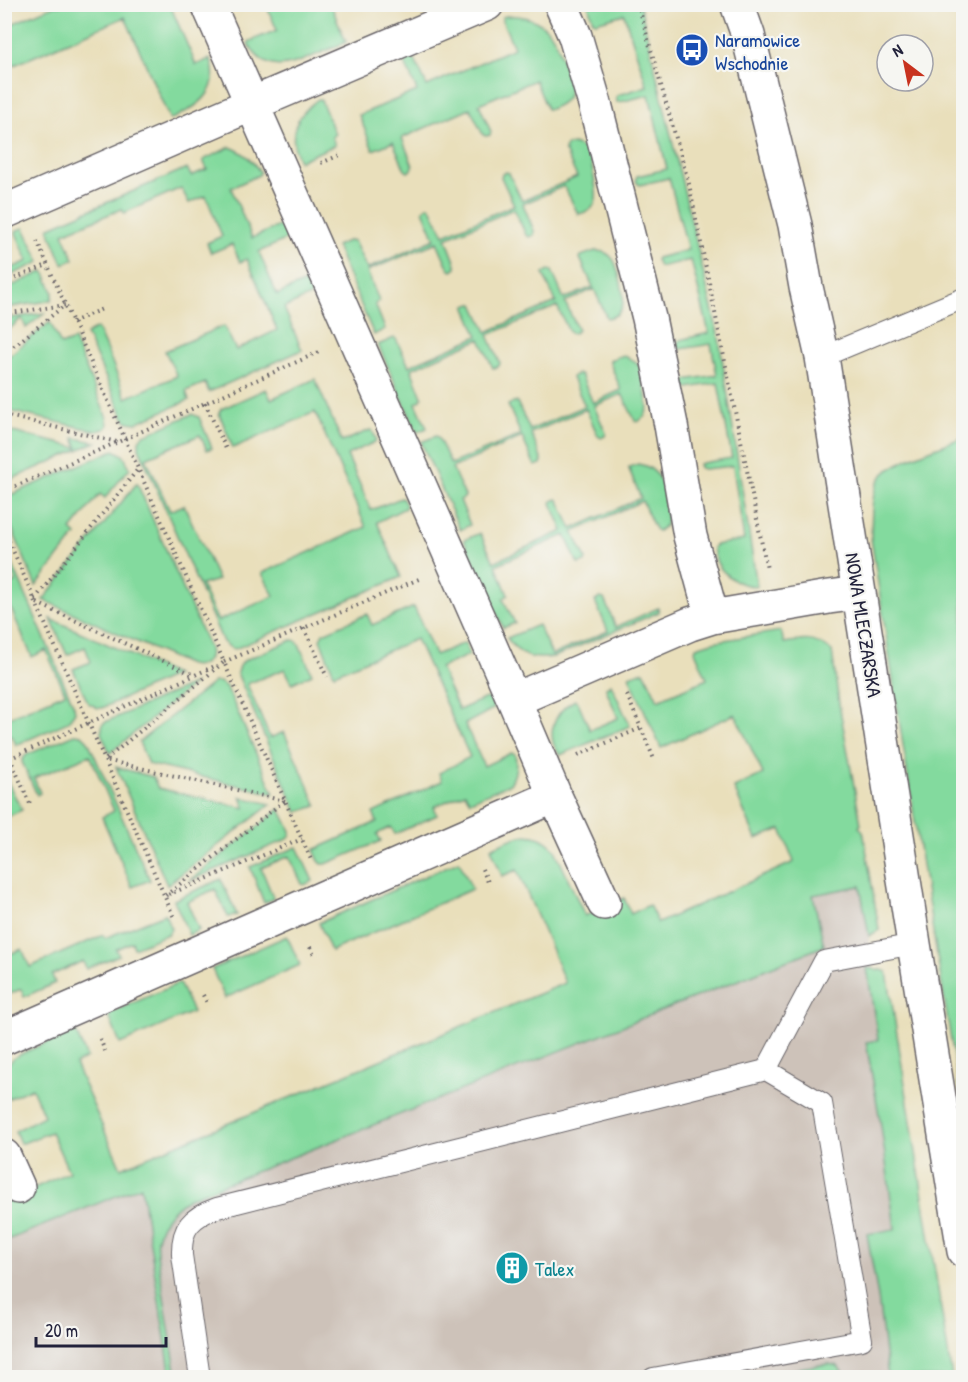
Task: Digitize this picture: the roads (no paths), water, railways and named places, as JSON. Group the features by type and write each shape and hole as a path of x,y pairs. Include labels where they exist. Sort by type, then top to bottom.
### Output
{"street":[{"path":"208,4 549,783 604,903"},
{"path":"4,212 487,4"},
{"path":"561,4 575,36 595,104 647,308 672,425 690,536 712,617"},
{"name":"NOWA MLECZARSKA","path":"737,4 748,35 795,225 822,357 963,1251"},
{"path":"514,700 690,624 712,617 860,593"},
{"path":"4,1038 549,783"},
{"path":"4,1156 18,1187"}],"lane":[{"path":"822,357 963,298"},
{"path":"766,1070 824,961 914,944"},
{"path":"200,1377 181,1242 183,1232 204,1212 766,1070 822,1103 862,1340 653,1377"}],"place":[{"name":"Naramowice Wschodnie","path":"692,50"},
{"name":"Talex","path":"512,1268"}]}
